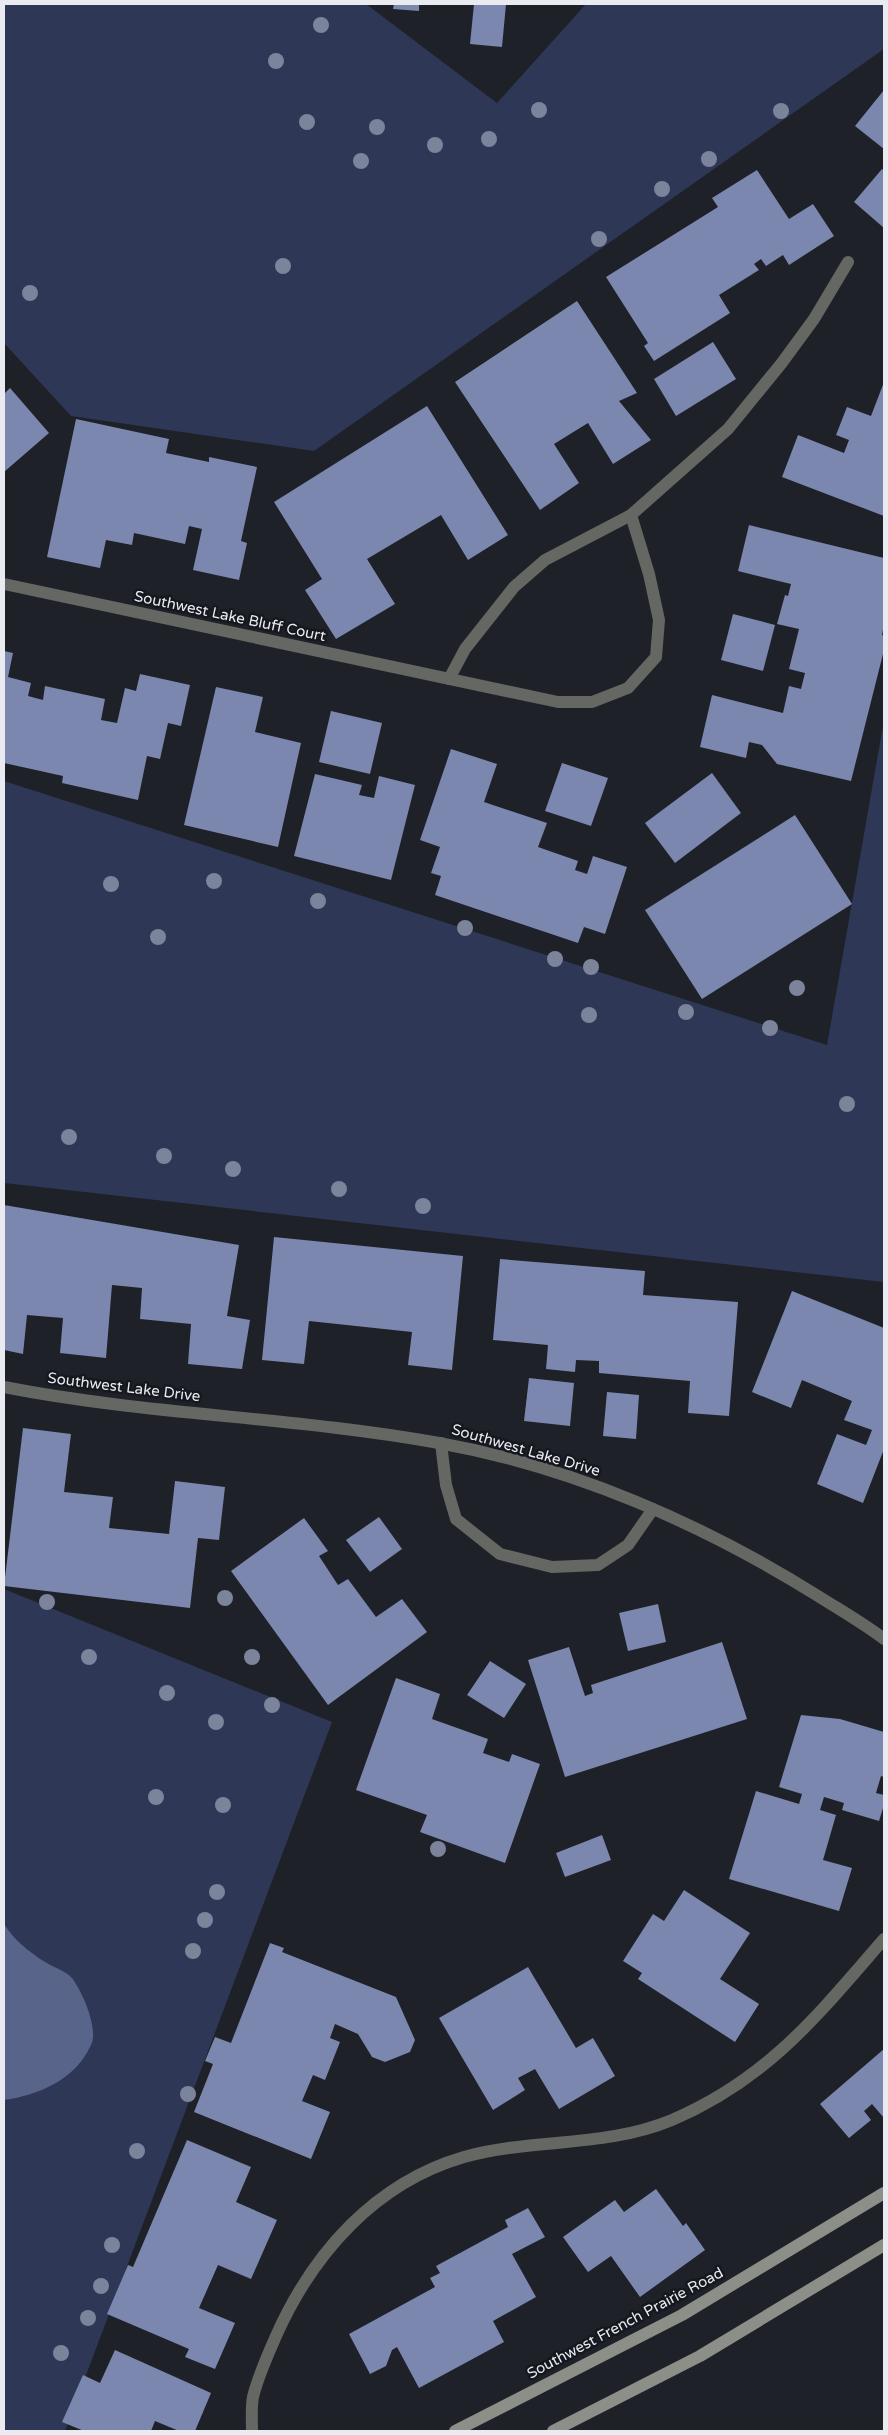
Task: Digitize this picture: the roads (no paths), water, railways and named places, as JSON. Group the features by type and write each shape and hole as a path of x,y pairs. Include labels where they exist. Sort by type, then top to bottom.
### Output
{"street":[{"path":"449,679 466,649 514,588 545,560 631,514 728,429 781,364 814,319 848,262"},
{"name":"Southwest Lake Bluff Court","path":"4,584 558,702 592,702 628,688 656,657 659,620 649,574 631,514"},
{"name":"Southwest Lake Drive","path":"4,1387 119,1404 377,1433 441,1443 503,1457 595,1486 653,1509 766,1563 884,1639"},
{"path":"441,1443 446,1485 456,1518 500,1554 552,1567 598,1565 628,1545 653,1509"},
{"path":"252,2431 253,2398 267,2356 284,2318 305,2280 331,2244 361,2213 394,2190 428,2170 464,2157 499,2150 600,2140 670,2120 705,2104 740,2084 803,2032 884,1939"},
{"name":"Southwest French Prairie Road","path":"455,2431 682,2315 884,2193"},
{"path":"552,2431 700,2356 884,2245"}]}
